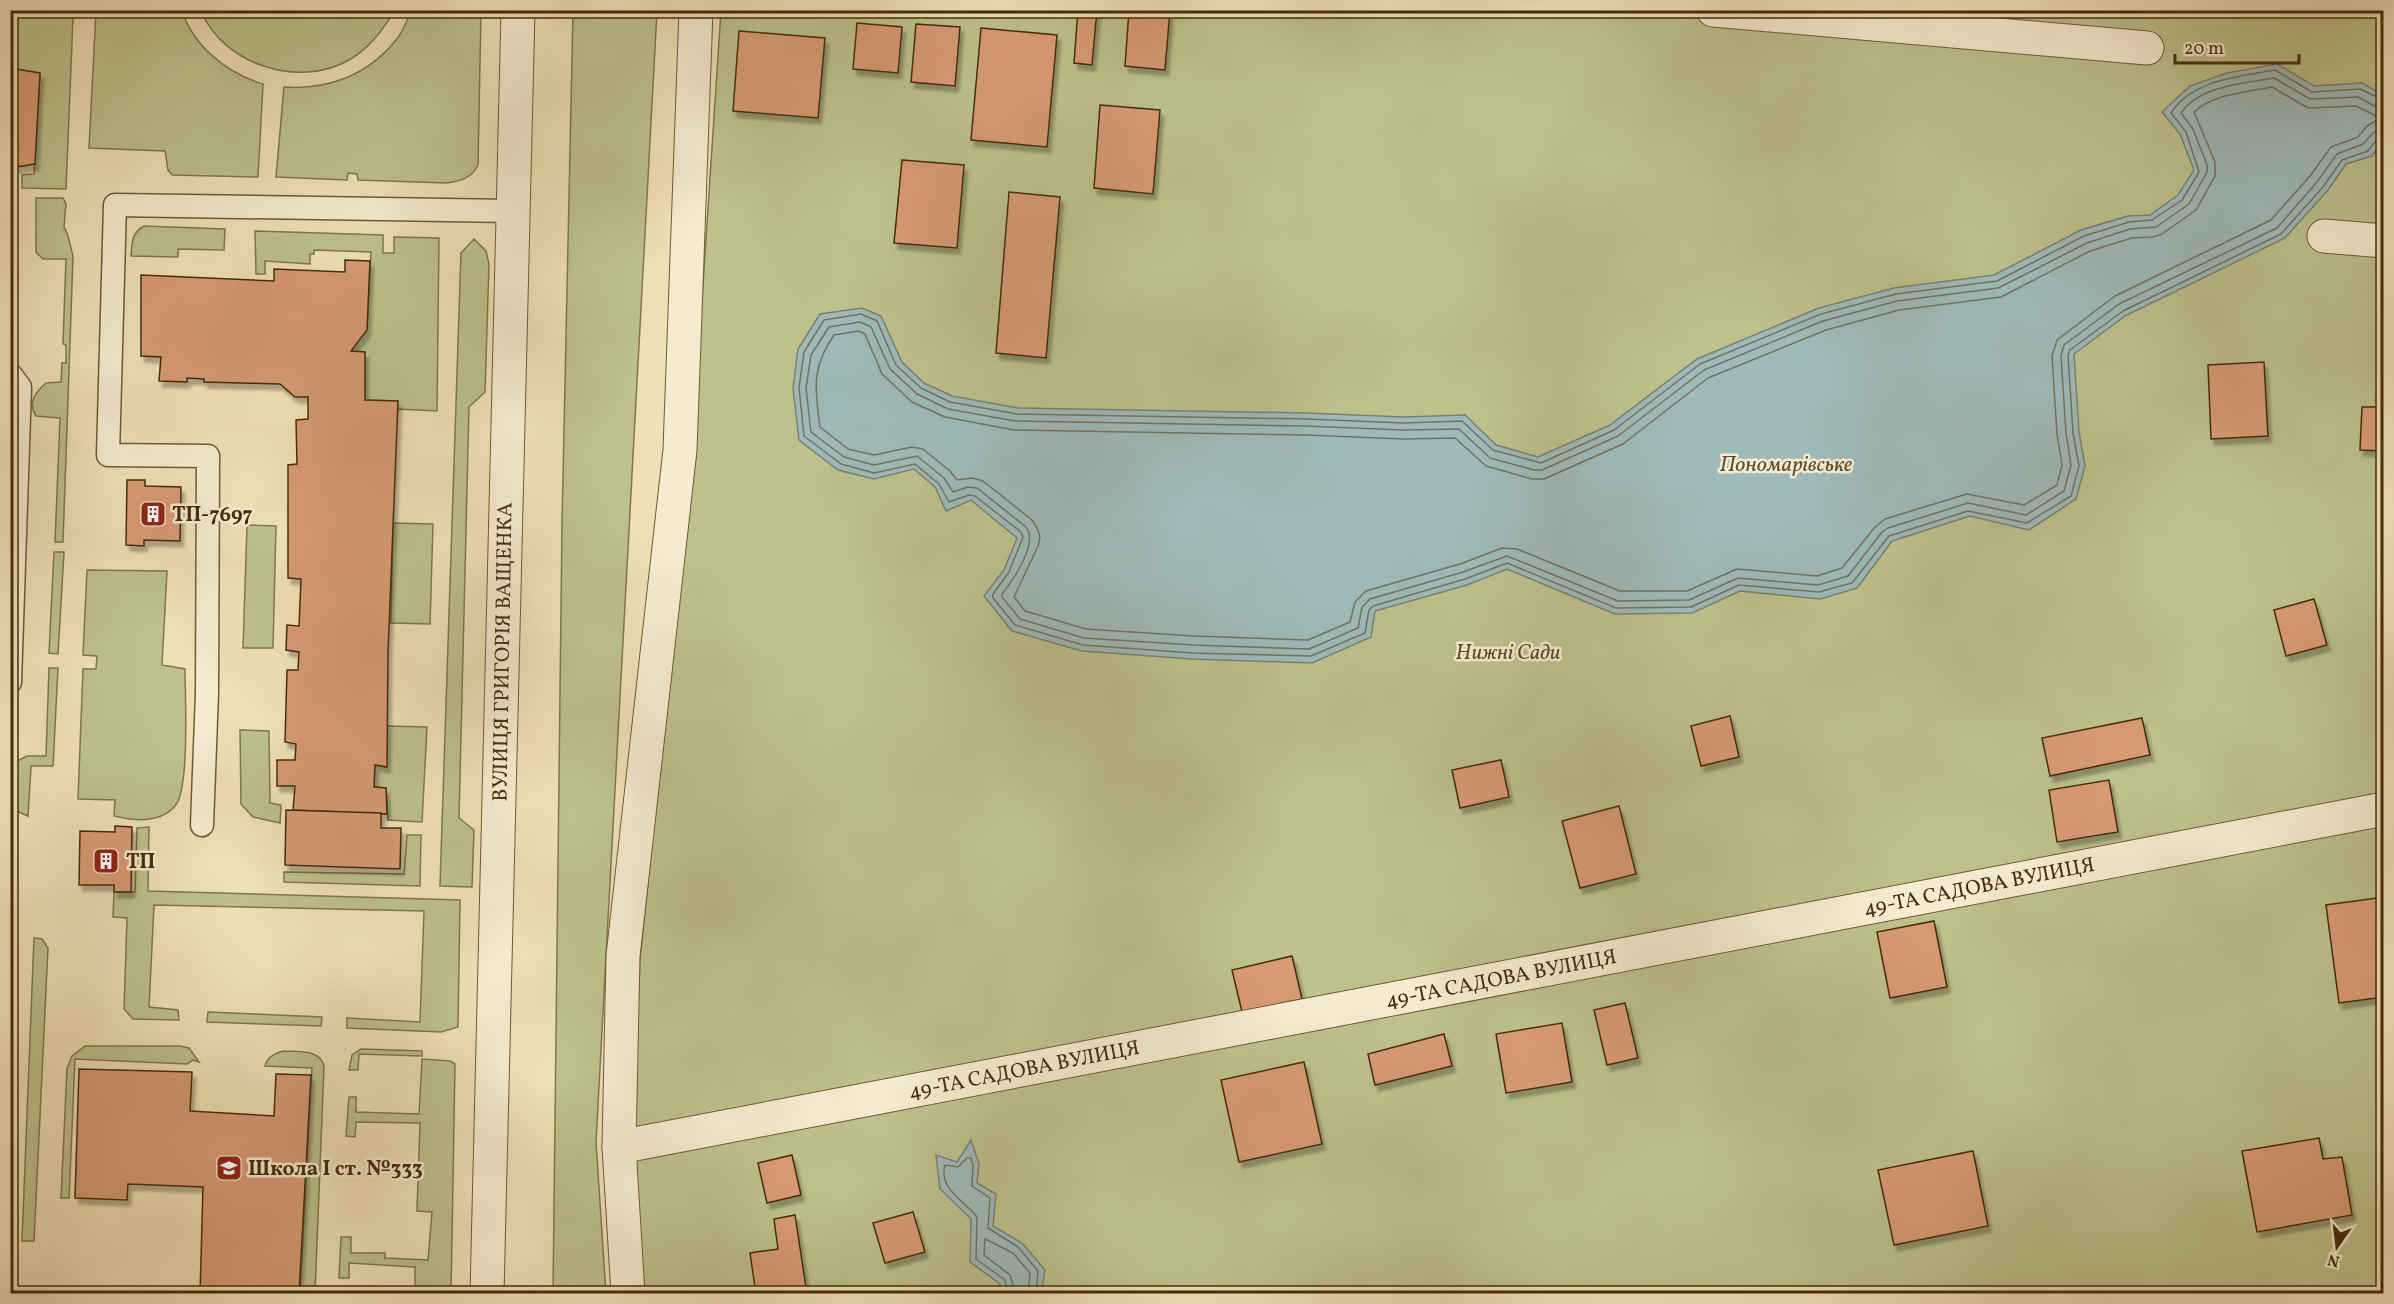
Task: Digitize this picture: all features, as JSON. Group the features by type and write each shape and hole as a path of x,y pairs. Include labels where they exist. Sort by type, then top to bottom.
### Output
{"street":[{"name":"ВУЛИЦЯ ГРИГОРІЯ ВАЩЕНКА","path":"487,1293 518,10"},
{"path":"628,1293 619,1147 623,956 680,450 696,10"},
{"path":"1713,10 2146,48"},
{"path":"2324,236 2384,241"},
{"name":"49-ТА САДОВА ВУЛИЦЯ","path":"619,1147 2384,809"}],"lane":[{"path":"202,825 207,693 208,456 108,454 116,205 513,211"},
{"path":"10,374 20,387 10,682"}],"green space":[{"path":"10,11 61,11 73,17 66,189 22,188 22,175 34,174 40,74 11,68"},
{"path":"96,11 182,11 195,36 213,57 237,73 263,84 258,177 172,175 168,170 165,151 89,148"},
{"path":"201,11 395,11 375,38 349,60 329,68 307,72 286,71 264,66 244,57 226,45 212,30"},
{"path":"411,11 481,11 478,165 473,173 466,178 447,183 358,180 357,174 348,173 347,180 276,177 284,87 331,83 360,71 373,63 396,40"},
{"path":"573,11 657,11 596,1142 606,1294 553,1293 562,523"},
{"name":"Нижні Сади","path":"721,11 2383,11 2383,1293 643,1293 633,1133 640,960 692,451"},
{"path":"36,198 63,198 66,204 64,227 73,256 63,542 55,542 60,418 36,416 32,406 36,394 46,383 61,382 62,363 66,363 66,345 63,344 66,259 43,259 36,252"},
{"path":"144,226 225,229 224,250 178,249 178,257 131,256 134,235"},
{"path":"255,231 383,235 383,253 394,253 394,237 439,238 437,411 397,409 398,401 365,400 365,352 351,351 367,329 371,252 314,250 314,254 310,254 310,264 265,261 265,274 256,274"},
{"path":"474,239 486,251 489,264 485,392 469,407 459,818 474,830 472,887 440,886 461,253"},
{"path":"393,523 433,524 430,624 391,623"},
{"path":"247,525 276,526 273,648 243,648"},
{"path":"54,552 64,552 58,654 49,653"},
{"path":"87,570 167,571 162,665 185,669 185,762 180,797 169,812 154,818 138,820 114,816 115,800 78,799 83,669 96,669 97,656 83,655"},
{"path":"49,668 58,668 53,766 31,766 28,816 13,807 17,761 27,756 46,756"},
{"path":"387,726 427,727 422,822 388,820 386,788 374,787 375,765 386,767"},
{"path":"240,730 269,731 270,803 281,805 280,823 253,817 241,804"},
{"path":"149,827 148,891 460,900 458,1027 441,1032 347,1028 347,1018 420,1022 424,911 154,905 149,1007 178,1010 179,1020 133,1019 124,1009 127,918 113,917 114,892 135,892 137,828"},
{"path":"407,835 421,835 420,886 284,882 284,872 404,874"},
{"path":"34,938 42,939 48,948 34,1241 22,1241"},
{"path":"208,1012 322,1017 321,1026 207,1022"},
{"path":"85,1046 179,1046 189,1048 199,1062 193,1060 187,1064 75,1059 69,1198 61,1198 67,1069 72,1056"},
{"path":"361,1049 422,1051 422,1056 359,1054 358,1070 349,1070 352,1055"},
{"path":"284,1051 313,1054 322,1061 324,1066 315,1293 300,1293 312,1068 265,1066 272,1056"},
{"path":"422,1059 450,1061 455,1064 451,1293 415,1293 415,1267 349,1263 349,1278 339,1278 341,1237 351,1237 351,1253 385,1253 385,1258 428,1260 432,1212 417,1211 420,1123 356,1122 355,1137 346,1136 349,1097 356,1097 356,1112 419,1114"}],"water":[{"name":"Пономарівське","path":"2277,64 2314,86 2362,83 2383,95 2383,140 2372,156 2346,164 2328,190 2285,238 2125,316 2074,354 2079,432 2085,466 2076,499 2029,530 1970,516 1892,541 1857,588 1820,599 1740,591 1692,613 1615,614 1507,569 1467,585 1375,611 1371,637 1312,663 1192,659 1082,651 1012,631 984,596 1004,570 1017,538 971,500 946,511 935,487 914,469 874,479 838,470 799,440 793,388 798,349 820,314 862,308 881,316 902,362 924,383 952,396 1018,408 1403,417 1465,415 1496,445 1538,457 1610,425 1697,359 1819,308 1894,288 1994,275 2081,230 2128,216 2150,215 2178,195 2194,170 2180,134 2162,112 2190,86 2227,73"},
{"path":"971,1140 979,1164 977,1183 996,1194 993,1226 1022,1243 1045,1270 1041,1293 1003,1293 1000,1284 970,1262 971,1219 940,1189 936,1155 957,1162"}],"building":[{"path":"1078,10 1097,10 1092,65 1074,63"},
{"path":"1129,10 1170,10 1165,70 1125,66"},
{"path":"857,23 902,27 898,73 853,69"},
{"path":"916,24 960,27 955,86 911,82"},
{"path":"981,28 1057,35 1047,147 971,140"},
{"path":"739,31 825,38 818,118 733,111"},
{"path":"10,68 40,73 35,164 10,168"},
{"path":"1100,105 1160,110 1153,194 1094,188"},
{"path":"902,160 964,165 957,248 894,243"},
{"path":"1009,192 1060,197 1046,358 996,353"},
{"path":"345,260 370,261 367,330 351,351 365,352 365,400 398,401 388,653 387,767 375,765 374,787 386,788 387,814 293,810 295,786 277,786 277,760 295,760 296,744 285,742 287,670 298,670 299,652 286,650 287,625 299,626 301,579 288,578 288,465 297,464 296,420 308,419 308,397 295,397 280,384 204,382 204,379 187,378 187,382 159,381 161,357 141,356 141,275 274,281 274,269 345,272"},
{"path":"2264,362 2268,436 2211,439 2208,365"},
{"path":"2362,407 2384,407 2384,451 2360,450"},
{"name":"ТП-7697","path":"127,480 145,480 145,486 181,487 180,541 144,540 144,546 126,545"},
{"path":"2314,599 2327,645 2286,656 2274,610"},
{"path":"1730,716 1739,757 1701,766 1691,726"},
{"path":"2142,718 2150,755 2050,776 2042,738"},
{"path":"1501,760 1509,797 1460,808 1452,770"},
{"path":"2109,780 2118,832 2057,842 2049,790"},
{"path":"1619,806 1636,874 1580,888 1562,821"},
{"path":"286,810 381,813 381,828 401,828 400,869 285,865"},
{"name":"ТП","path":"115,826 132,827 131,892 114,892 114,885 79,885 80,831 115,832"},
{"path":"2384,897 2384,997 2339,1003 2326,905"},
{"path":"1934,921 1947,987 1890,998 1877,932"},
{"path":"1292,956 1302,999 1242,1012 1232,970"},
{"path":"1625,1003 1638,1058 1607,1065 1594,1010"},
{"path":"1562,1023 1572,1082 1506,1093 1496,1034"},
{"path":"1444,1034 1452,1066 1375,1085 1368,1054"},
{"path":"1304,1062 1322,1144 1239,1162 1221,1080"},
{"path":"79,1069 192,1072 190,1111 274,1116 276,1074 311,1075 299,1294 200,1294 203,1187 128,1184 127,1200 75,1198"},
{"path":"2319,1138 2323,1159 2342,1157 2352,1215 2257,1232 2242,1151"},
{"path":"1973,1151 1988,1226 1894,1245 1878,1170"},
{"path":"792,1155 801,1195 767,1203 758,1163"},
{"path":"913,1212 925,1252 885,1263 873,1223"},
{"path":"795,1215 807,1294 756,1294 750,1253 778,1249 774,1219"}],"place":[{"name":"ТП-7697","path":"153,514"},
{"name":"ТП","path":"106,861"},
{"name":"Школа І ст. №333","path":"229,1168"}]}
